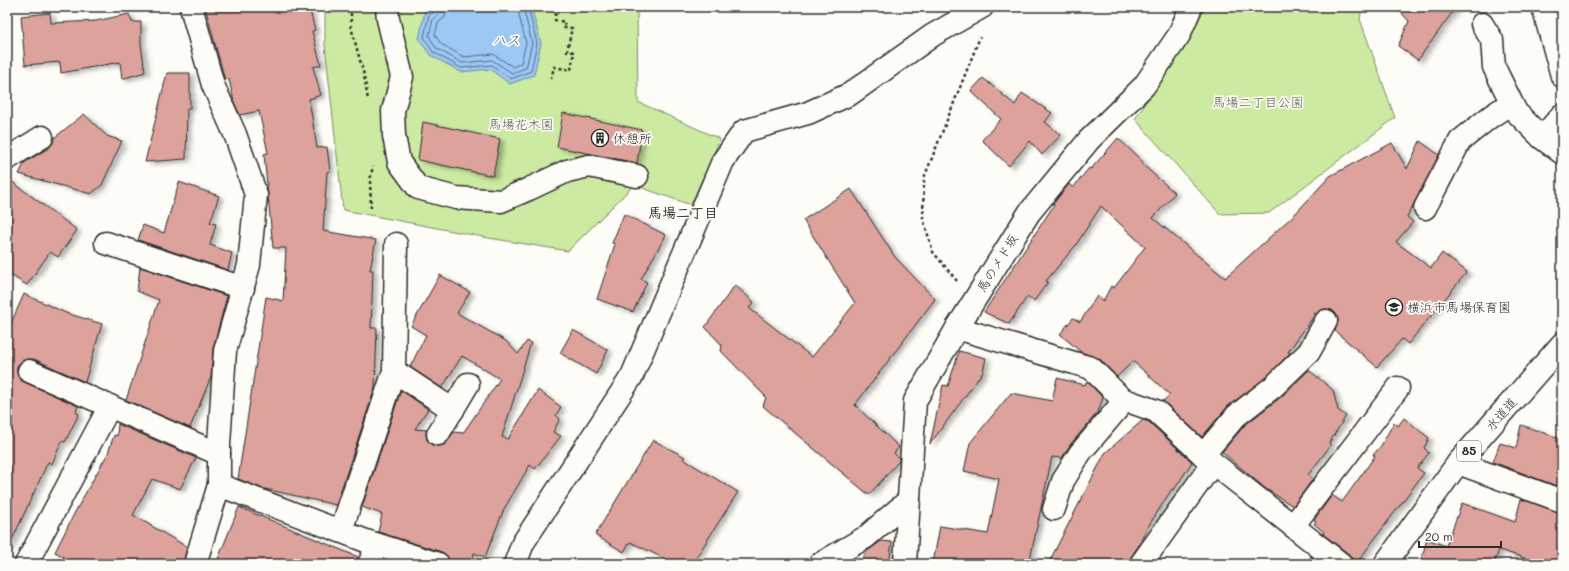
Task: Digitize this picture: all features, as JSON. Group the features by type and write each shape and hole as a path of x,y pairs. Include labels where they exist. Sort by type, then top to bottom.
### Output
{"street":[{"path":"191,7 213,85 235,134 256,195 249,265 225,351 219,485 195,564"},
{"path":"387,7 388,19 402,77 393,111 396,149 399,162 418,188 456,198 501,201 567,171 589,166 637,176"},
{"path":"515,564 523,543 632,376 723,161 744,131 808,113 850,94 933,35 982,7"},
{"name":"馬のメド坂","path":"905,564 915,401 957,328 1029,213 1089,140 1144,86 1179,35 1191,7"},
{"path":"1543,7 1562,76"},
{"path":"1482,24 1492,40 1494,67 1516,112 1542,138 1562,153"},
{"path":"1425,208 1460,141 1490,117 1511,103"},
{"path":"1542,138 1562,115"},
{"path":"7,159 42,137"},
{"path":"106,243 243,288"},
{"path":"341,531 394,371 396,244"},
{"path":"1141,564 1236,416 1273,387 1309,352 1326,321"},
{"path":"957,328 1091,368 1122,399 1156,412 1208,459 1341,564"},
{"name":"水道道","path":"1385,564 1458,463 1562,344"},
{"path":"29,371 220,454"},
{"path":"394,371 454,410"},
{"path":"438,434 454,410 468,384"},
{"path":"1293,526 1398,388"},
{"path":"1054,509 1063,481 1080,453 1124,400"},
{"path":"26,564 110,406"},
{"path":"1458,463 1562,501"},
{"path":"219,485 378,545 438,564"},
{"path":"820,564 866,537 909,500"},
{"path":"369,564 378,545"}],"path":[{"path":"350,7 351,27 364,75 369,102"},
{"path":"550,79 554,67 571,70 574,52 567,51 572,28 563,28 566,22 555,20 556,7"},
{"path":"974,300 933,252 923,218 923,186 924,178 980,37"},
{"path":"371,208 370,180 373,165"}],"green space":[{"name":"馬場花木園","path":"325,7 637,7 638,102 720,139 691,205 634,185 568,251 489,238 343,210 325,45"},
{"name":"馬場二丁目公園","path":"1206,7 1362,7 1360,19 1395,118 1269,213 1220,214 1135,119"}],"water":[{"name":"ハス","path":"439,7 531,7 541,43 534,75 510,84 490,69 461,72 430,55 419,39 425,11"}],"building":[{"path":"205,7 309,7 315,30 312,31 321,65 313,67 321,95 309,99 317,148 327,147 330,171 327,172 323,231 376,240 370,270 373,270 371,328 377,328 375,388 336,505 261,488 238,479 266,297 283,301 286,248 273,248 264,154 268,153 259,111 240,115 234,102 229,79 225,80"},
{"path":"1396,7 1456,7 1418,60 1398,46 1409,21"},
{"path":"50,13 51,23 96,21 129,14 132,22 141,22 141,44 145,72 122,79 120,62 61,73 60,62 25,65 21,16"},
{"path":"167,73 190,73 190,108 187,108 186,159 145,162"},
{"path":"983,78 1015,105 1022,93 1052,113 1045,122 1061,135 1042,155 1030,141 1009,166 982,140 1001,119 971,91"},
{"name":"休憩所","path":"563,113 642,130 637,163 557,147"},
{"path":"84,114 107,136 122,141 102,185 91,194 19,174 25,162 49,148 53,143 54,138"},
{"path":"423,122 500,139 493,176 418,160"},
{"path":"1118,138 1143,162 1142,164 1175,193 1153,218 1225,278 1295,214 1330,176 1392,143 1407,169 1420,141 1439,155 1407,217 1413,222 1396,242 1431,268 1442,253 1467,272 1408,344 1402,339 1377,367 1335,331 1338,320 1336,314 1332,310 1325,309 1320,310 1316,314 1314,313 1314,316 1288,352 1290,353 1265,378 1228,406 1202,437 1163,401 1170,395 1133,361 1117,377 1100,359 1081,352 1060,334 1073,318 1080,322 1097,296 1103,301 1111,286 1114,288 1145,247 1101,206 1076,245 1046,281 1048,282 1034,301 1027,297 1009,324 984,312 1054,205 1053,204 1069,184 1073,188 1089,168 1091,169"},
{"path":"7,178 77,230 58,257 50,252 27,285 7,273"},
{"path":"179,182 219,196 210,223 216,224 210,245 232,253 228,270 138,240 143,225 164,233"},
{"path":"851,189 895,257 935,299 855,405 899,447 894,453 899,458 899,461 869,495 763,406 766,397 721,351 722,345 705,327 735,285 754,302 749,308 812,357 855,303 803,220"},
{"path":"624,214 666,235 641,279 647,282 633,312 597,299 615,244 612,243"},
{"path":"140,267 227,296 213,348 211,377 190,428 126,400 159,300 137,291"},
{"path":"440,275 470,292 457,313 506,341 518,354 527,341 531,343 502,437 508,439 538,390 561,407 556,415 560,419 553,432 561,436 535,469 530,465 504,509 485,557 474,553 472,564 450,564 447,556 442,552 378,532 382,514 362,507 401,390 428,409 415,429 427,430 427,440 432,445 438,446 444,445 454,432 463,433 500,379 462,356 442,388 410,367 426,335 411,326"},
{"path":"24,294 66,313 102,324 85,382 34,359 22,361 17,366 19,378 24,382 78,406 76,412 79,414 65,442 62,441 52,464 48,462 7,551 7,332"},
{"path":"573,330 608,350 596,374 560,353"},
{"path":"959,351 986,358 983,372 930,444 943,385 948,386"},
{"path":"1309,370 1333,390 1338,410 1346,416 1329,443 1331,445 1308,475 1313,479 1293,506 1266,489 1222,452 1245,425 1281,397"},
{"path":"1057,378 1085,385 1086,382 1088,382 1103,398 1098,412 1070,445 1062,458 1052,457 1029,564 933,563 940,526 988,534 999,479 964,471 970,443 1011,393 1052,401"},
{"path":"1404,418 1429,438 1424,448 1429,453 1417,468 1424,473 1356,564 1353,564 1349,554 1323,534 1324,532 1314,524 1316,521 1314,520 1332,495 1342,502 1375,456 1373,455 1381,446 1394,422 1398,426"},
{"path":"1143,420 1149,422 1192,462 1174,490 1172,489 1146,530 1131,557 1129,564 1048,564 1105,453"},
{"path":"118,424 196,458 180,489 152,479 133,515 187,547 183,564 60,564 64,557 55,552 75,512 108,453 114,435 117,436"},
{"path":"1521,425 1562,439 1562,488 1493,462 1500,443 1516,448"},
{"path":"653,440 685,457 683,459 738,492 692,564 676,564 630,542 624,552 595,535"},
{"path":"1521,499 1562,513 1562,564 1544,564 1499,550 1494,564 1420,564 1427,539 1446,546 1462,503 1515,522"},
{"path":"239,507 358,557 357,564 216,564"},
{"path":"881,541 892,542 889,564 860,564 866,552"},
{"path":"1311,556 1321,564 1307,564"}],"place":[{"name":"休憩所","path":"600,138"},
{"name":"横浜市馬場保育園","path":"1394,307"}],"district":[{"name":"馬場二丁目","path":"683,213"}]}
